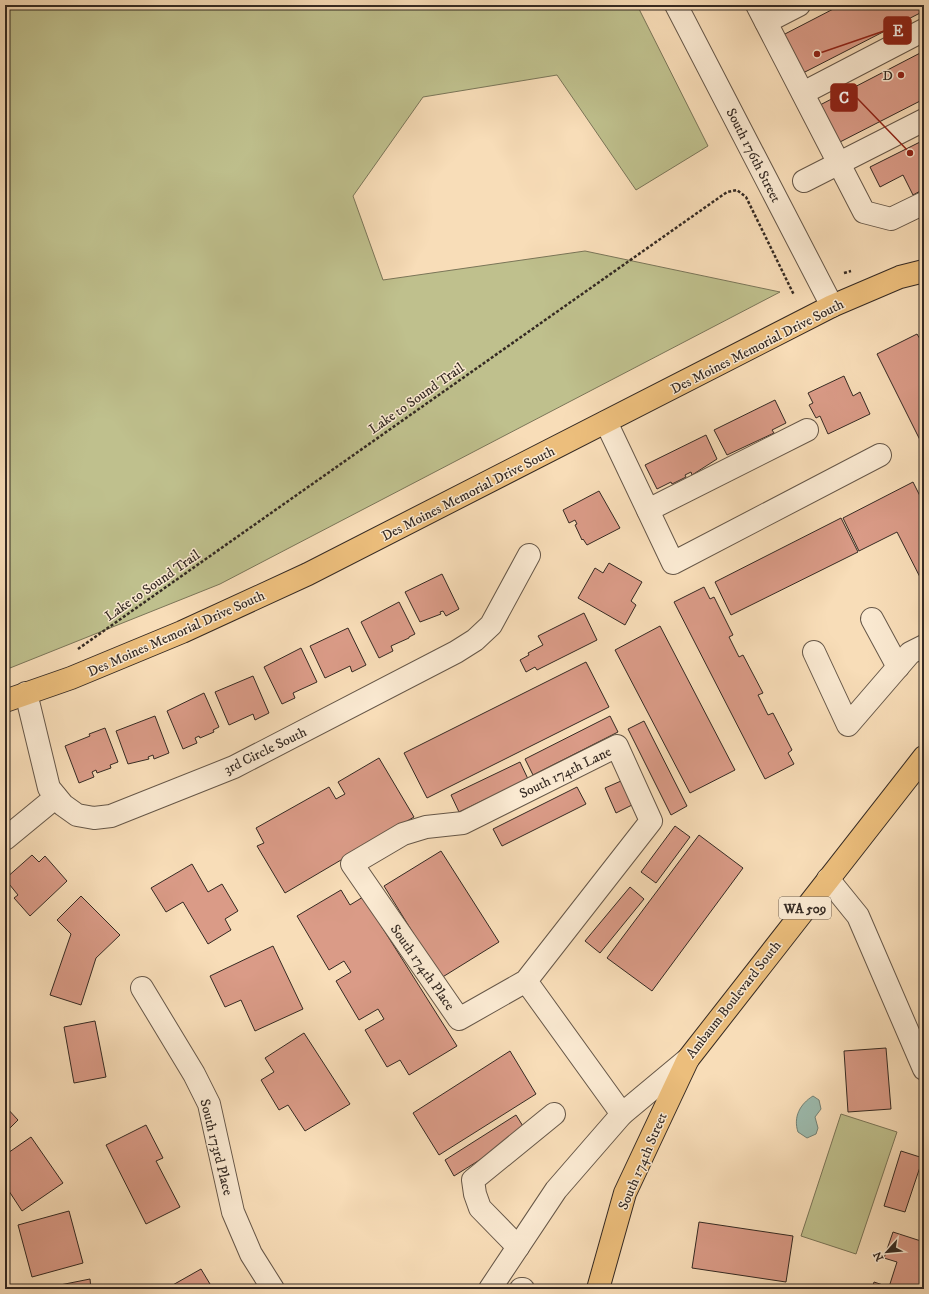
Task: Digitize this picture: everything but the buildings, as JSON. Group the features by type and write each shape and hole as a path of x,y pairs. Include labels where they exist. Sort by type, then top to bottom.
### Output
{"main road":[{"name":"Des Moines Memorial Drive South","path":"5,701 72,678 182,632 308,574 832,306 900,277 924,271"},
{"name":"Ambaum Boulevard South","path":"688,1059 924,757"},
{"name":"South 174th Street","path":"598,1289 625,1193 688,1059"}],"street":[{"name":"South 176th Street","path":"676,5 832,306"},
{"path":"799,5 762,13 864,212 891,219 924,203"},
{"path":"802,93 924,30"},
{"path":"804,181 924,120"},
{"path":"606,422 673,563 880,455"},
{"path":"648,510 807,430"},
{"name":"3rd Circle South","path":"26,693 49,788 63,806 77,815 94,818 111,816 234,767 456,652 475,640 491,625 529,555"},
{"path":"872,619 898,668"},
{"path":"814,652 848,725 910,653 924,646"},
{"name":"South 174th Lane","path":"426,827 463,823 617,746 651,820 526,981"},
{"path":"5,839 56,797"},
{"name":"South 174th Place","path":"426,827 403,834 352,864 459,1019 526,981"},
{"path":"828,879 858,916 924,1069"},
{"path":"526,981 622,1114"},
{"name":"South 173rd Place","path":"142,988 194,1074 209,1104 233,1212 251,1254 273,1289"},
{"name":"Ambaum Boulevard South","path":"490,1289 556,1190 622,1114 688,1059"},
{"path":"518,1247 480,1208 475,1194 473,1180 554,1114"}],"path":[{"name":"Lake to Sound Trail","path":"76,650 727,192 737,190 746,197 794,295"}],"green space":[{"path":"5,5 637,5 708,146 636,190 557,75 423,97 353,196 383,280 585,251 780,292 220,584 5,670"},
{"path":"841,1114 897,1132 856,1254 801,1236"}],"shaded area":[{"path":"813,1096 819,1100 821,1109 815,1117 818,1128 816,1134 807,1138 798,1132 796,1121 801,1107"}],"place":[{"name":"E","path":"817,54"},
{"name":"D","path":"901,75"},
{"name":"C","path":"910,153"}]}
